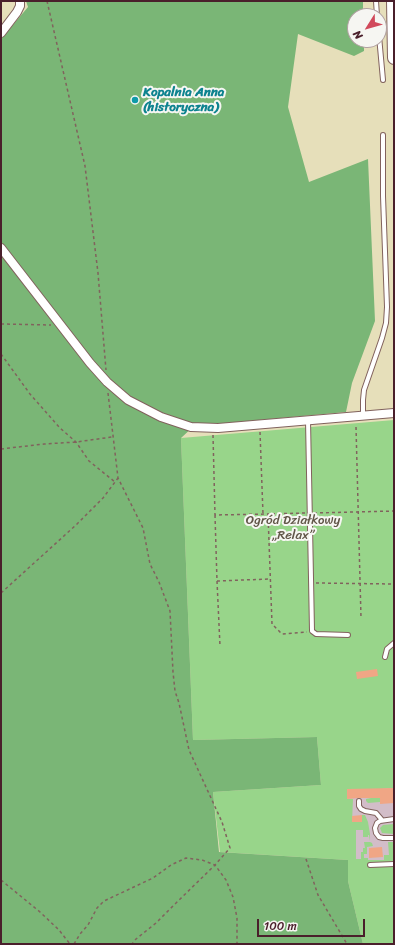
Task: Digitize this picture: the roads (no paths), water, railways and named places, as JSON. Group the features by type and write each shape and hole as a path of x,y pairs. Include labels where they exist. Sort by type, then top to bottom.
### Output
{"main road":[{"path":"393,1 394,58"}],"street":[{"path":"1,32 17,12 20,6 20,1"},
{"path":"1,248 57,321 107,382 128,400 161,417 191,427 218,428 394,413"}],"lane":[{"path":"380,48 383,80"},
{"path":"363,416 362,400 364,390 386,323 387,307 383,196 383,135"},
{"path":"308,420 313,632 316,634 348,635"},
{"path":"385,657 387,650 394,642"},
{"path":"359,801 359,806 361,809 376,813 382,820"},
{"path":"394,819 382,820 376,825 375,828 376,834 381,838 394,838"},
{"path":"370,865 394,864"}],"place":[{"name":"Kopalnia Anna (historyczna)","path":"135,100"}],"park label":[{"name":"Ogród Działkowy „Relax”","path":"293,528"}]}
